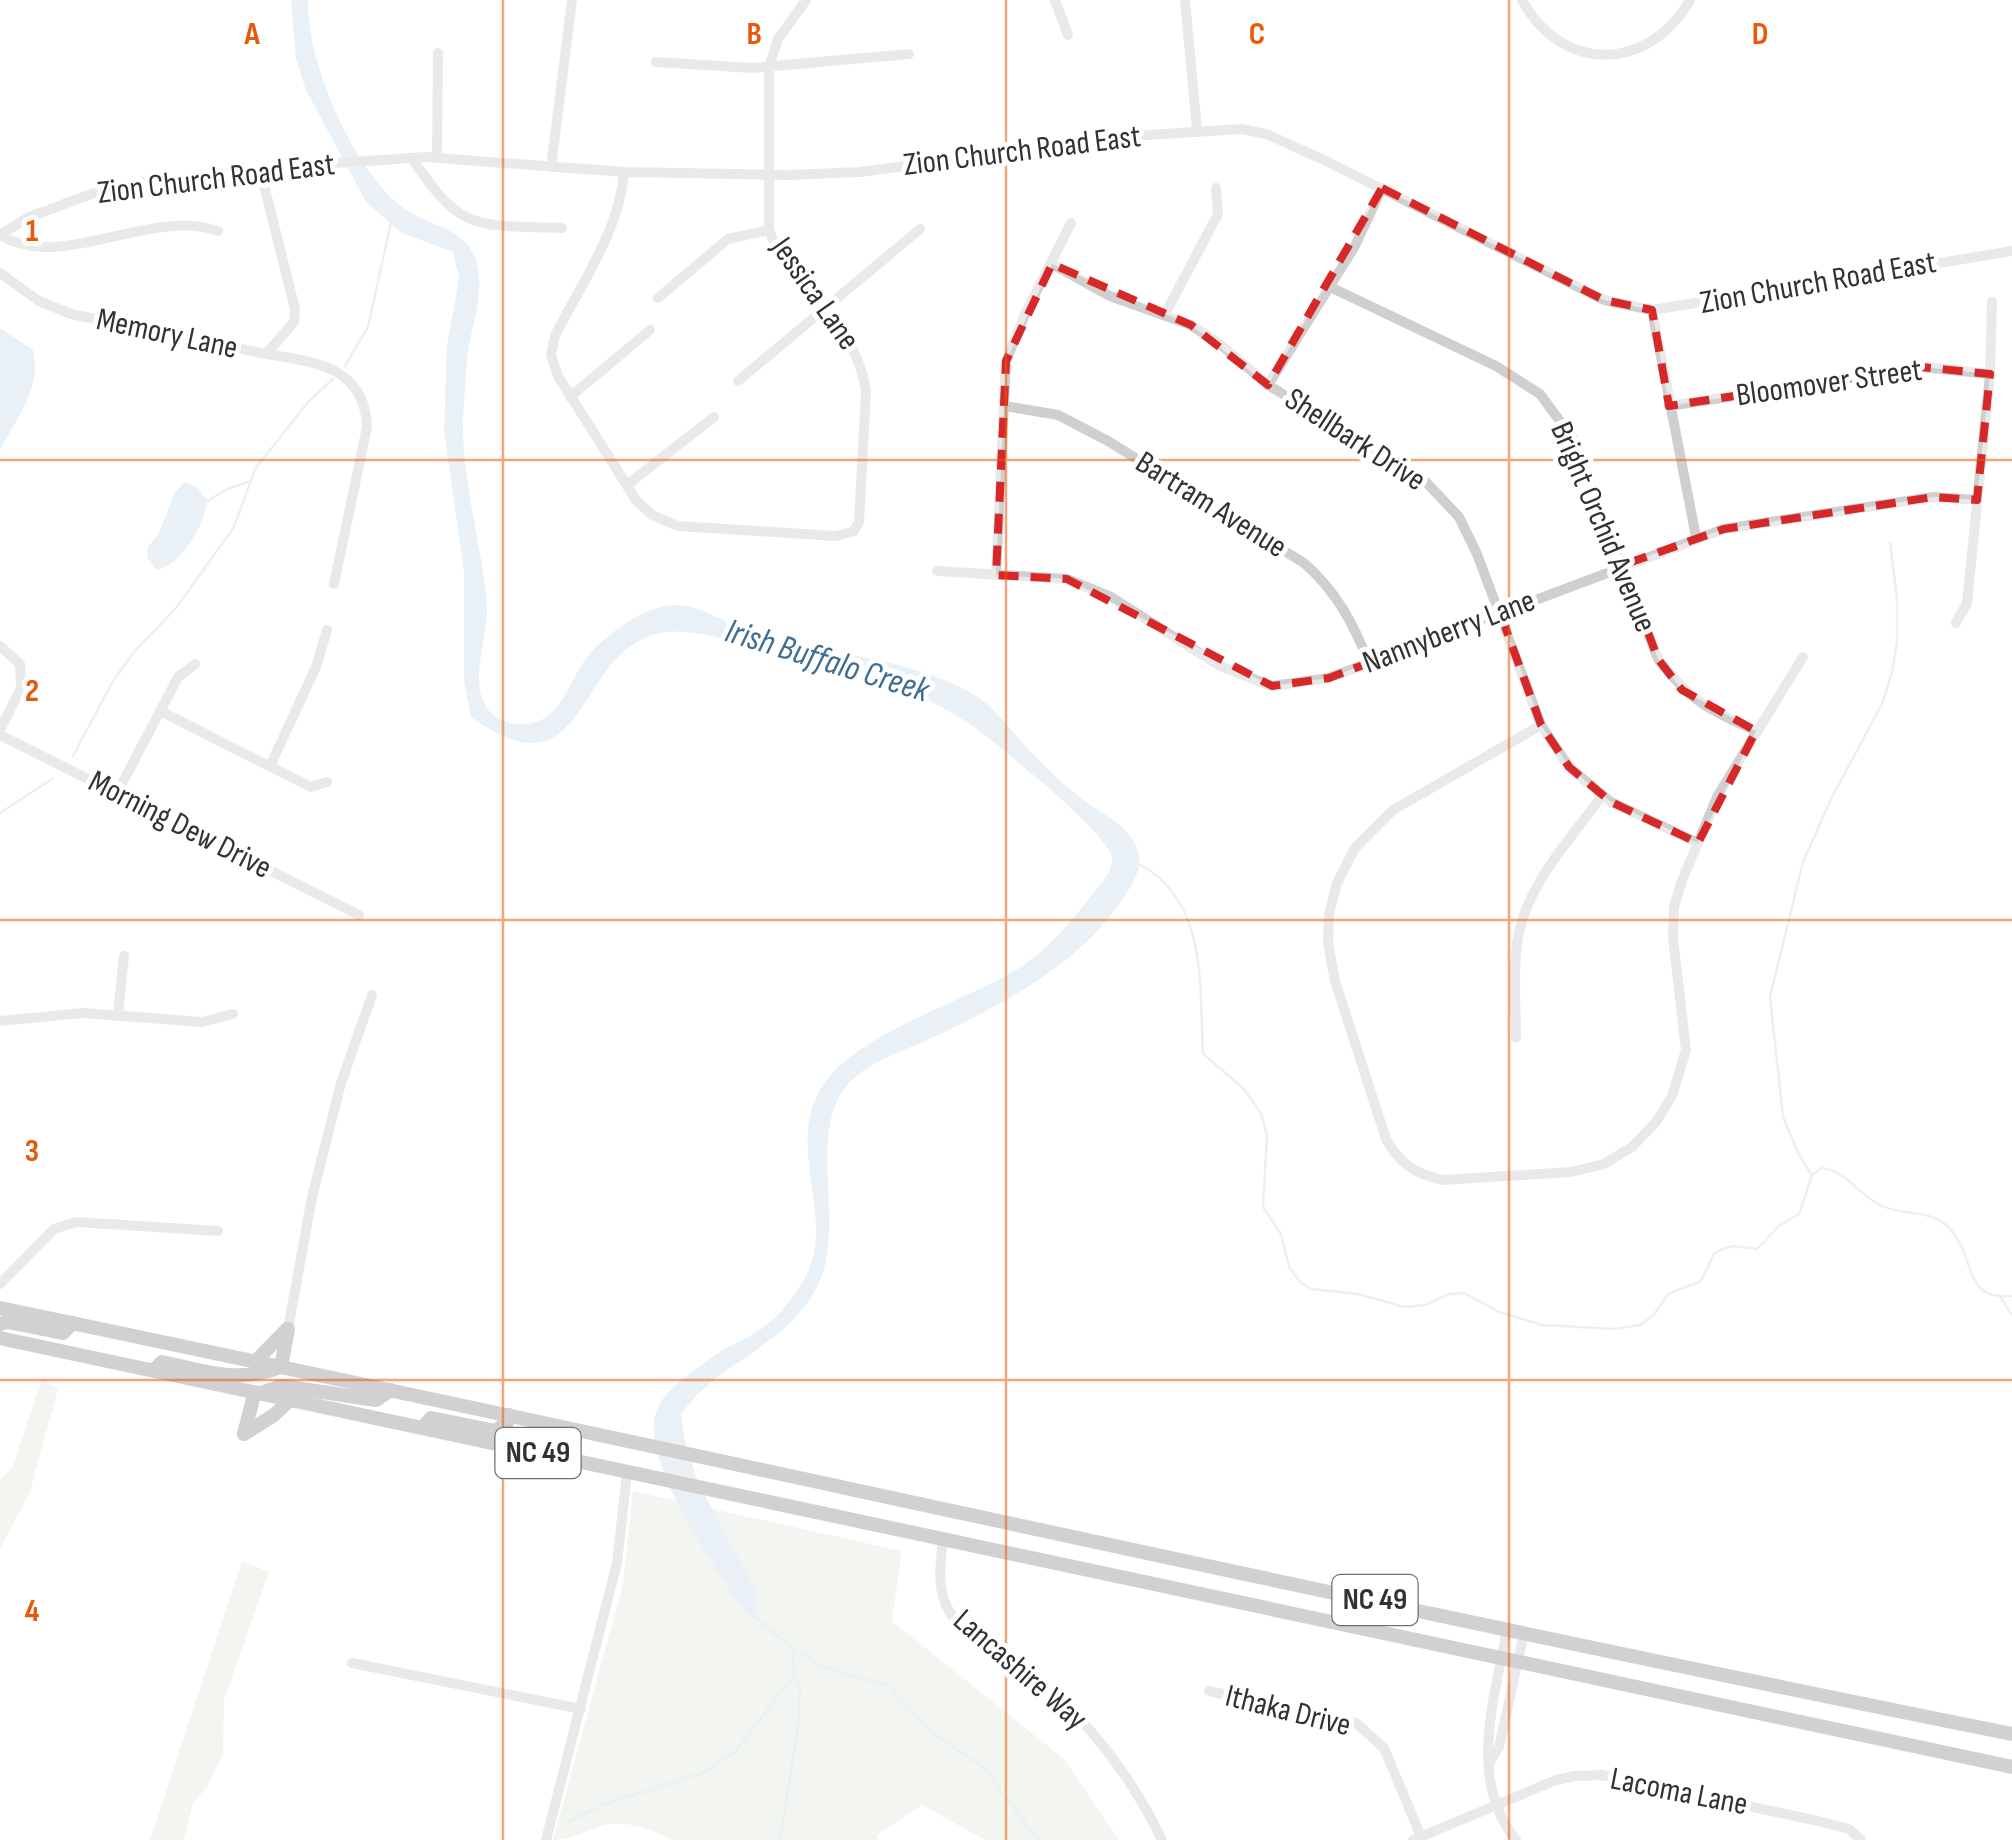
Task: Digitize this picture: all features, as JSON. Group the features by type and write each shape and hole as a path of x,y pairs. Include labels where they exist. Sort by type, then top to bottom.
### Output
{"highway":[{"name":"NC 49","path":"0,1308 2012,1734"},
{"path":"0,1324 63,1333 73,1323"},
{"path":"256,1361 288,1329"},
{"path":"154,1370 162,1362 236,1377 255,1377 281,1366 288,1329"},
{"name":"NC 49","path":"0,1338 2012,1767"},
{"path":"290,1400 244,1434 254,1395 282,1386 376,1400 391,1390"},
{"path":"422,1428 432,1418 496,1430 508,1421 508,1415"}],"street":[{"path":"551,167 572,0"},
{"path":"770,66 778,39 806,0"},
{"path":"1056,0 1068,35"},
{"path":"1184,0 1197,129"},
{"path":"1522,0 1532,20 1556,41 1587,54 1614,56 1655,42 1681,16 1690,0"},
{"path":"438,52 438,158"},
{"path":"656,62 770,66 910,54"},
{"name":"Jessica Lane","path":"627,485 652,515 678,526 836,536 854,531 859,522 864,372 860,360 824,310 778,253 769,230 770,66"},
{"name":"Zion Church Road East","path":"0,235 26,218 102,190 279,166 398,157 624,172 768,176 860,172 1197,129 1242,129 1266,134 1382,188 1604,300 1652,310 2012,250"},
{"path":"411,158 438,192 465,216 480,222 562,228"},
{"name":"Memory Lane","path":"0,273 39,301 72,314 266,354 294,322 295,309 260,170"},
{"path":"624,172 609,232 554,336 552,364 627,485 714,417"},
{"path":"1165,314 1218,214 1216,188"},
{"path":"1268,384 1355,246 1382,188"},
{"path":"0,235 39,246 76,244 178,223 218,231"},
{"path":"996,575 1006,361 1071,223"},
{"path":"738,381 920,229"},
{"path":"658,298 728,239 769,230"},
{"name":"Shellbark Drive","path":"1052,264 1110,296 1192,325 1268,384 1425,481 1459,517 1500,613 1540,724 1569,767 1602,796 1698,843"},
{"name":"Bright Orchid Avenue","path":"1328,286 1496,366 1540,394 1573,439 1658,659 1682,690 1711,711 1756,731"},
{"path":"1956,623 1967,602 1990,374 1992,302"},
{"path":"1652,310 1696,537"},
{"path":"570,397 650,330"},
{"path":"266,354 337,372 356,386 366,407 367,427 334,584"},
{"name":"Bloomover Street","path":"1668,406 1922,367 1990,374"},
{"name":"Bartram Avenue","path":"1005,406 1058,415 1108,440 1304,563 1328,584 1353,620 1369,663"},
{"name":"Nannyberry Lane","path":"936,572 1068,579 1111,597 1220,666 1272,686 1329,678 1724,529 1886,502 1933,497 1977,500"},
{"path":"270,766 316,667 327,630"},
{"path":"0,646 20,664 21,688 0,733"},
{"path":"1540,724 1392,810 1355,848 1337,883 1328,914 1328,944 1336,981 1386,1139 1396,1157 1422,1176 1443,1180 1571,1172 1604,1164 1632,1147 1656,1122 1672,1096 1686,1050 1673,938 1674,907 1718,796 1803,657"},
{"path":"117,794 178,677 195,664"},
{"path":"160,711 311,787 327,782"},
{"name":"Morning Dew Drive","path":"0,733 359,914"},
{"path":"1516,1038 1516,946 1522,921 1549,867 1602,796"},
{"path":"118,1014 124,956"},
{"path":"288,1329 312,1197 341,1082 372,995"},
{"path":"0,1021 83,1013 185,1022 233,1014"},
{"path":"0,1284 54,1230 76,1222 218,1231"},
{"path":"546,1840 617,1563 627,1472"},
{"name":"Lancashire Way","path":"944,1540 942,1597 953,1617 1041,1683 1075,1714 1107,1749 1162,1840"},
{"path":"1507,1629 1510,1659"},
{"path":"1516,1840 1502,1823 1495,1804 1487,1738 1510,1659 1524,1632"},
{"path":"352,1663 581,1709"},
{"name":"Ithaka Drive","path":"1209,1691 1356,1723 1384,1748 1418,1839"},
{"name":"Lacoma Lane","path":"1418,1839 1556,1780 1602,1775 1818,1821 1849,1830 1861,1840"}],"highlighted area":[{"path":"1382,188 1604,300 1652,310 1669,406 1922,367 1990,374 1977,500 1933,497 1724,529 1623,565 1658,659 1682,690 1756,731 1698,843 1611,802 1569,767 1541,725 1500,613 1329,678 1272,686 1067,579 996,575 1006,361 1052,264 1191,325 1268,385"}],"shaded area":[{"path":"42,1378 58,1389 29,1494 0,1549 0,1480 13,1466"},
{"path":"633,1491 902,1551 892,1621 1064,1759 1119,1840 985,1840 922,1805 877,1835 878,1840 674,1840 618,1823 553,1840 623,1584"},
{"path":"242,1561 269,1572 224,1700 223,1754 207,1787 193,1803 184,1840 150,1840"}],"water":[{"path":"291,0 308,0 315,53 324,83 368,170 405,209 466,242 477,264 479,295 467,360 463,429 487,604 479,684 493,715 517,724 544,719 605,638 641,614 666,606 688,606 755,634 892,663 971,693 992,709 1066,786 1124,829 1138,850 1140,861 1135,878 1118,906 1074,953 992,1008 880,1061 851,1081 830,1122 827,1252 822,1275 810,1299 794,1319 715,1379 681,1415 697,1480 757,1593 756,1619 745,1612 717,1571 670,1487 654,1434 660,1404 672,1388 716,1354 770,1322 800,1286 812,1261 816,1236 808,1131 813,1106 826,1081 842,1064 887,1033 994,982 1038,954 1102,882 1112,857 1094,831 1058,796 991,740 950,712 889,685 819,669 719,638 666,632 635,643 613,663 561,732 540,742 511,739 471,717 464,681 464,572 444,431 447,346 459,278 453,252 402,233 366,202 306,90 296,59"},
{"path":"0,328 33,350 35,364 31,390 0,450"},
{"path":"185,482 198,488 207,501 205,511 183,553 156,570 147,557 148,547 159,533 175,492"}],"waterway":[{"path":"345,366 368,327 391,222"},
{"path":"73,756 113,681 134,652 176,608 234,527 255,469 309,401 333,379"},
{"path":"206,502 248,482"},
{"path":"1139,864 1162,880 1189,923 1199,975 1203,1054 1243,1088 1261,1113 1267,1135 1263,1207 1281,1234 1289,1267 1300,1282 1311,1289 1358,1294 1404,1307 1464,1293 1499,1312 1542,1325 1615,1329 1640,1325 1653,1316 1668,1294 1701,1281 1714,1254 1733,1246 1757,1249 1780,1225 1799,1214 1812,1175 1783,1117 1770,997 1803,862 1832,797 1882,704 1892,673 1897,599 1890,543"},
{"path":"0,813 52,779"},
{"path":"1813,1174 1822,1168 1831,1170 1880,1205 1939,1220 1956,1237 1984,1291 2012,1296"},
{"path":"1999,1295 2012,1315"},
{"name":"Irish Buffalo Creek","path":"755,1617 793,1649 794,1675 800,1687 798,1727 780,1840"},
{"path":"795,1650 823,1667 889,1686 934,1734 984,1768 1038,1840"},
{"path":"568,1821 606,1804 705,1772 736,1751 794,1675"}]}
